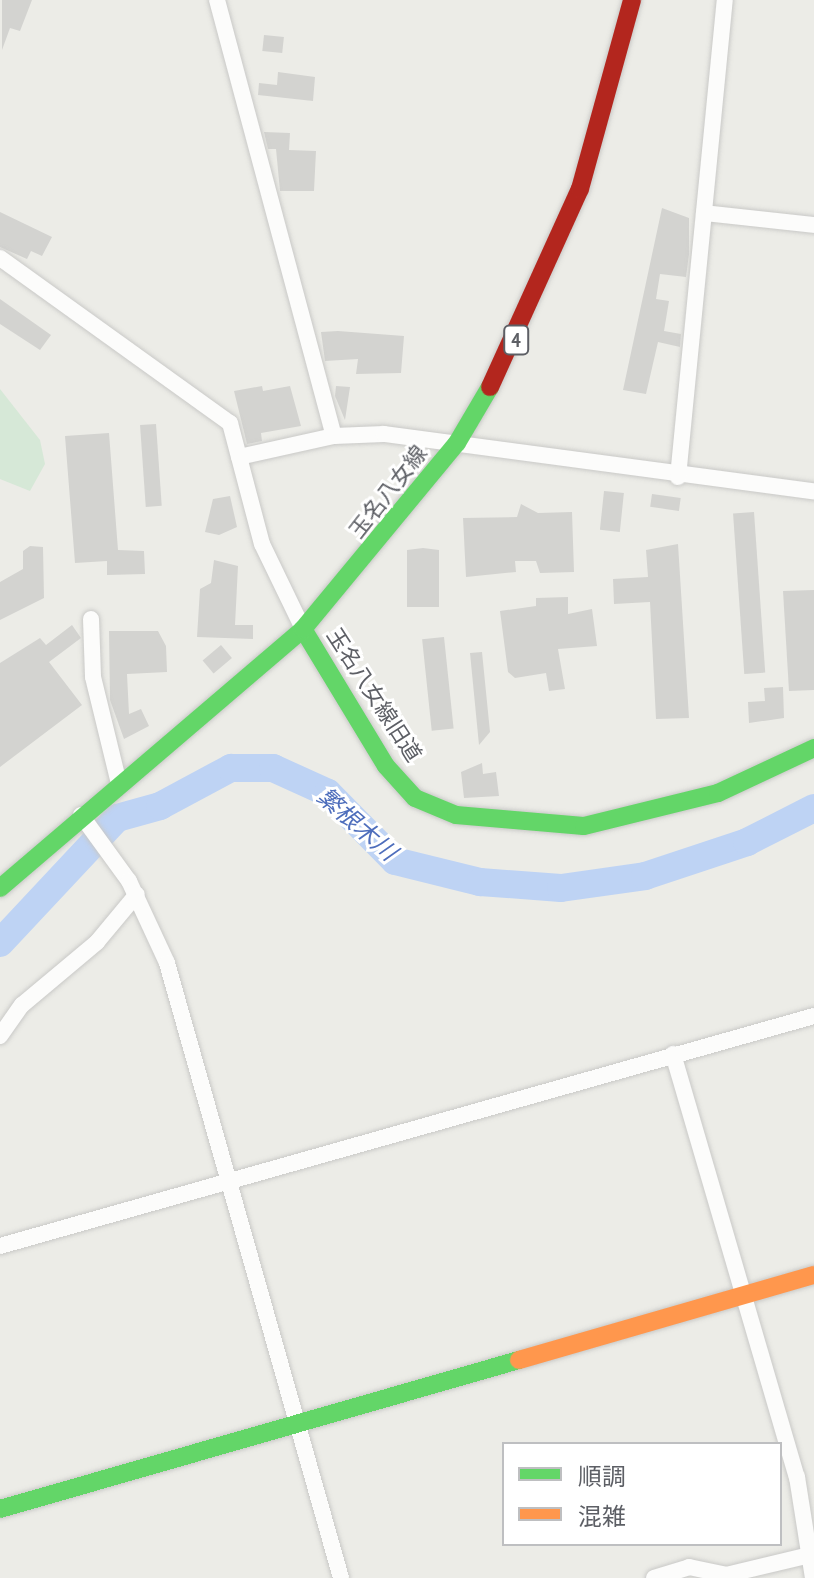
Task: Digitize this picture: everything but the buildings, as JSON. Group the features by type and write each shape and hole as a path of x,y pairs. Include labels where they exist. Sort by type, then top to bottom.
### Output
{"street":[{"path":"217,0 334,436"},
{"name":"玉名八女線","path":"3,878 85,822 119,784 303,629 457,443 509,355 551,263 580,189 632,0"},
{"path":"678,477 725,0"},
{"path":"704,213 814,225"},
{"path":"0,258 175,388 211,405 230,423 262,544 303,629"},
{"path":"239,457 334,436 384,434 678,477 814,491"},
{"path":"91,619 93,677 119,784"},
{"name":"玉名八女線旧道","path":"303,629 386,766 415,798 456,815 544,827 584,826 718,793 814,748"},
{"path":"85,822 133,888 167,963 341,1578"},
{"path":"0,1036 22,1005 97,942 133,888"},
{"path":"0,1246 227,1179 814,1016"},
{"path":"673,1054 743,1295 813,1554 813,1578"},
{"path":"0,1509 814,1275"},
{"path":"654,1578 689,1567 726,1575 813,1554"}],"green space":[{"path":"0,389 40,440 45,464 30,491 0,479"}],"waterway":[{"name":"繁根木川","path":"0,943 117,818 160,806 231,768 273,768 328,793 395,861 480,882 561,888 645,876 747,842 814,808"}],"traffic: fast":[{"path":"0,888 303,629 457,443 490,387"},
{"path":"303,629 386,766 415,798 456,815 584,826 718,793 814,748"},
{"path":"0,1509 519,1360"}],"traffic: slow":[{"path":"519,1360 814,1275"}],"traffic: jam":[{"path":"490,387 580,189 632,0"}]}
